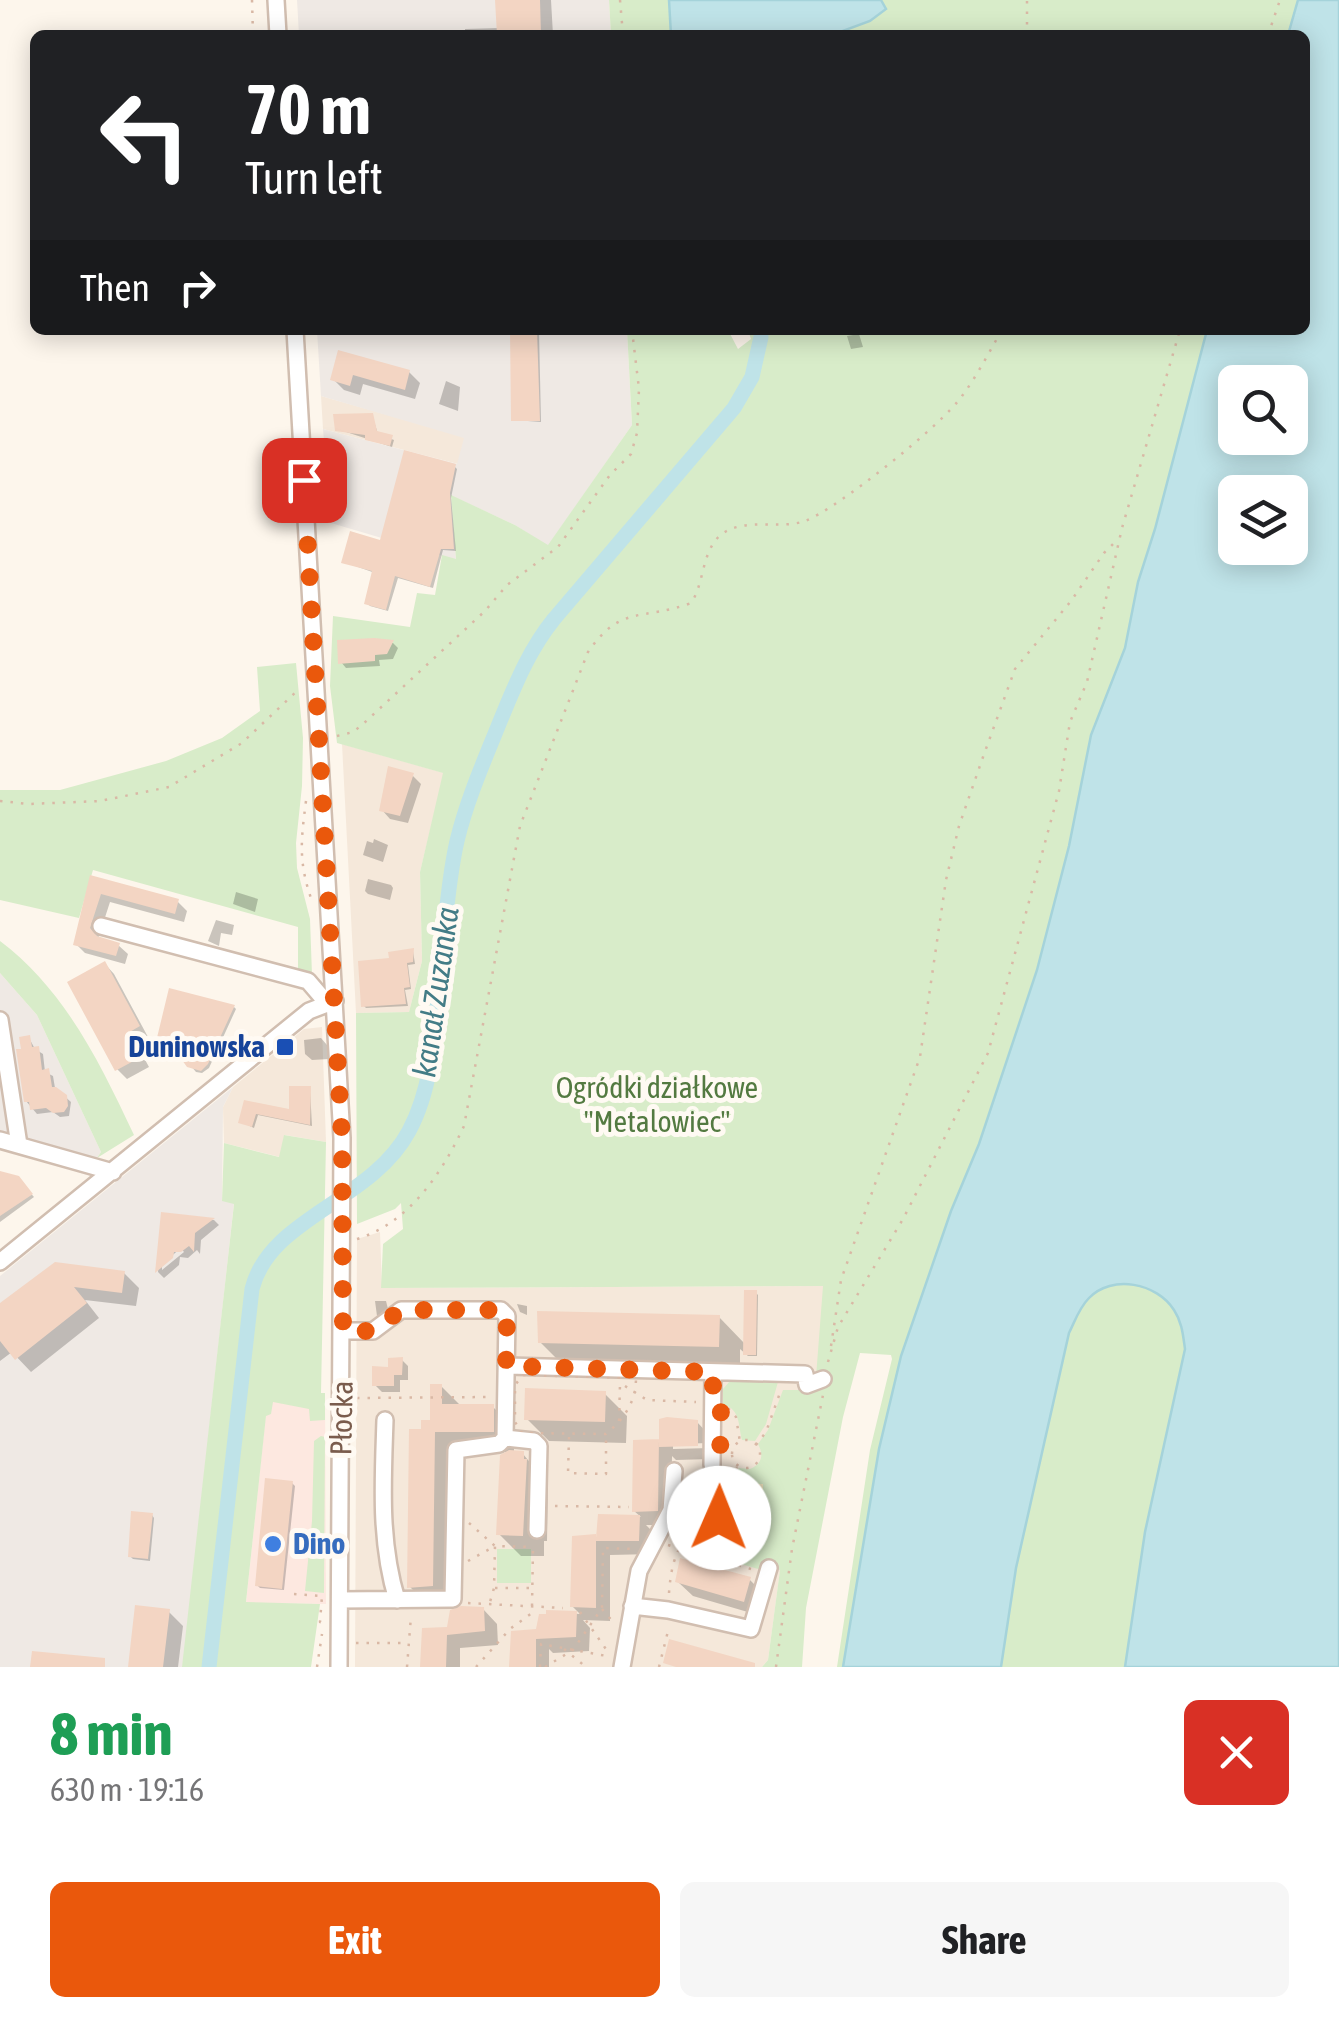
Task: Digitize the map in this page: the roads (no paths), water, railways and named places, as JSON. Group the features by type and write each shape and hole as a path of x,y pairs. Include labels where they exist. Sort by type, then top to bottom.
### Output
{"street":[{"path":"276,0 278,30"},
{"name":"Płocka","path":"295,335 342,1167 339,1667"},
{"path":"0,1262 309,1011 330,1001 308,981 102,926"},
{"path":"0,1020 19,1145"},
{"path":"0,1140 113,1172"},
{"path":"340,1600 453,1600 456,1450 500,1444 505,1438 507,1316 501,1310 401,1310 372,1331 343,1331"},
{"path":"506,1366 804,1374 815,1382"},
{"path":"713,1372 716,1468"},
{"path":"384,1420 382,1509 388,1571 404,1600"},
{"path":"505,1438 538,1444 537,1530"},
{"path":"622,1667 632,1606 649,1548 671,1510 674,1470"},
{"path":"632,1606 751,1629 768,1570"}],"water":[{"path":"669,0 881,0 886,9 870,21 846,30 671,30"},
{"path":"1298,0 1339,0 1339,1667 1125,1667 1145,1532 1185,1349 1179,1319 1166,1301 1146,1288 1122,1284 1089,1298 1069,1333 1016,1568 1001,1667 843,1667 879,1449 901,1356 951,1211 979,1144 1037,970 1069,846 1091,735 1125,648 1138,582 1206,335 1310,335 1310,30 1289,30"}],"waterway":[{"name":"kanał Zuzanka","path":"209,1667 252,1289 262,1264 300,1226 371,1176 409,1131 429,1070 457,841 477,779 518,680 554,619 734,408 752,377 761,337"}],"place":[{"name":"Duninowska","path":"285,1047"},
{"name":"Dino","path":"273,1544"}],"park label":[{"name":"Ogródki działkowe \"Metalowiec\"","path":"657,1105"}]}
